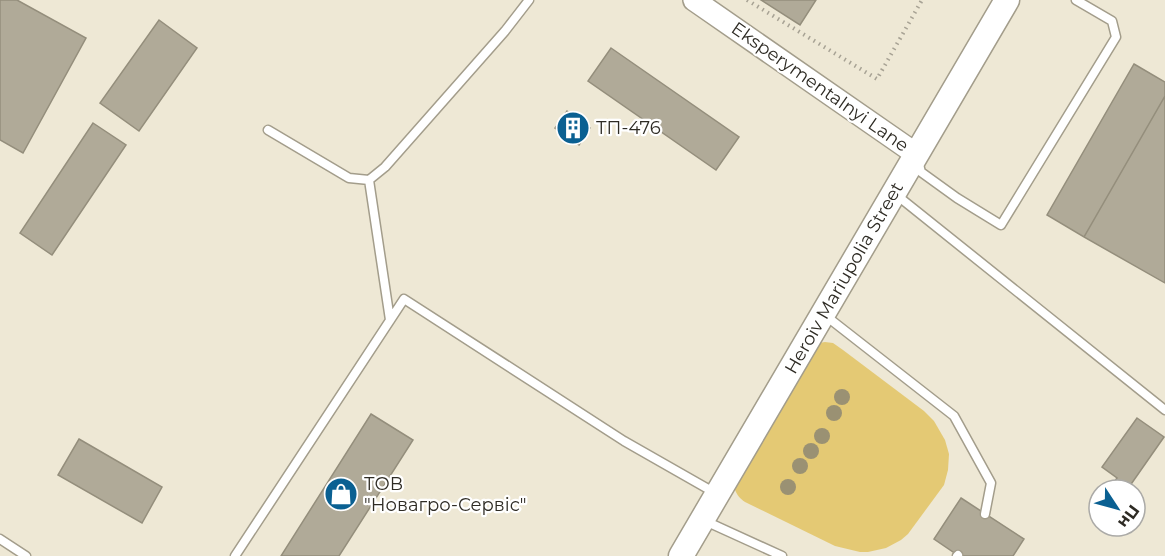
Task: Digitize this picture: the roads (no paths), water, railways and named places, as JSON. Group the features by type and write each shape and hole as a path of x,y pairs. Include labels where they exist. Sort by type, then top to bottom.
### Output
{"main road":[{"name":"Heroiv Mariupolia Street","path":"681,556 1007,0"}],"street":[{"name":"Eksperymentalnyi Lane","path":"694,0 916,154"}],"lane":[{"path":"268,130 349,178 369,180 386,166 505,31 529,0"},
{"path":"916,154 921,172 1001,225 1116,37 1112,21 1077,0"},
{"path":"369,180 390,320"},
{"path":"894,193 1165,410"},
{"path":"235,556 404,299 624,441 717,494"},
{"path":"823,314 954,416 991,483 986,514"},
{"path":"702,519 782,556"},
{"path":"0,539 26,556"}],"place":[{"name":"ТП-476","path":"573,128"},
{"name":"ТОВ \"Новагро-Сервіс\"","path":"341,494"}]}
